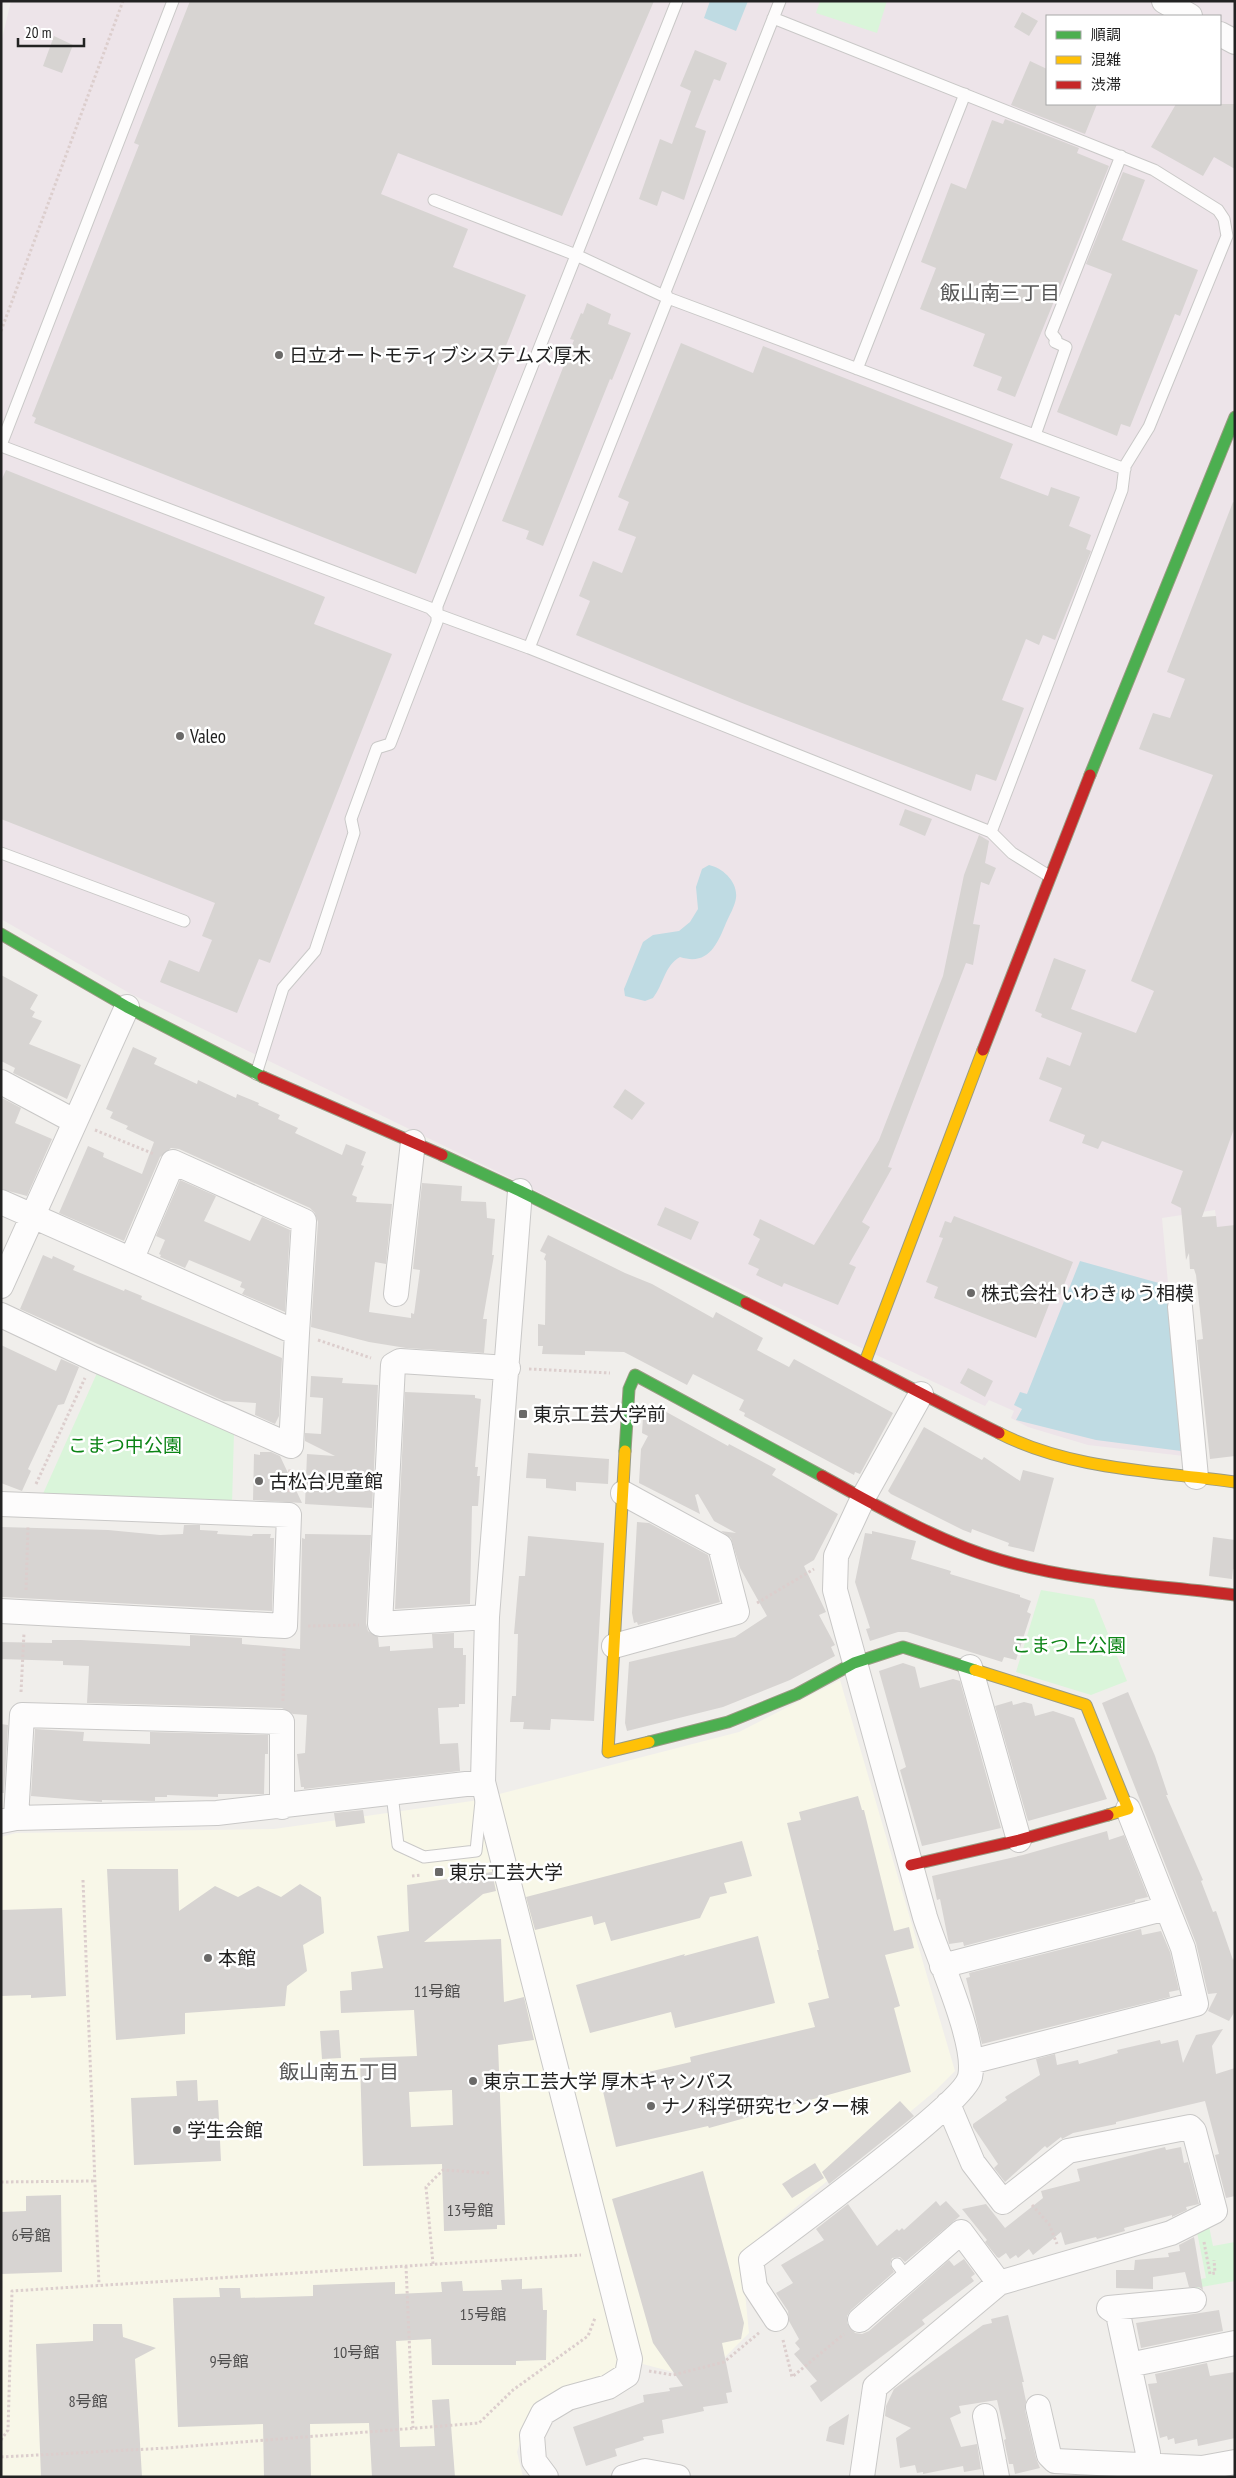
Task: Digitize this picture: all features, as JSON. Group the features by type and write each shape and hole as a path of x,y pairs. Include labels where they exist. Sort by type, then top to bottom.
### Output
{"street":[{"path":"1164,1 1188,15"},
{"path":"1221,35 1235,42"},
{"path":"865,1362 1049,876 1235,417"},
{"path":"1,934 127,1008 256,1074 520,1191 865,1362 921,1394 1028,1448 1077,1460 1235,1482"},
{"path":"1,1286 34,1216 74,1121 127,1008"},
{"path":"1,1082 74,1121"},
{"path":"396,1294 413,1142"},
{"path":"1,1314 94,1359 291,1446 304,1221 173,1162 132,1258"},
{"path":"520,1191 508,1368 487,1617 483,1782 630,2360 627,2375 608,2387 568,2398 543,2413 532,2435 534,2460 546,2477"},
{"path":"1,1202 132,1258 297,1333"},
{"path":"1187,1316 1196,1477"},
{"path":"487,1617 380,1624 393,1365 400,1361 508,1368"},
{"path":"971,2062 1196,2004 1183,1948 1086,1704 903,1647 854,1663 797,1694 728,1722 608,1752 629,1389 635,1375 864,1498 957,1544 1000,1560 1048,1572 1235,1595"},
{"path":"776,2319 755,2287 751,2260 842,2192 948,2104 970,2078 971,2062 960,2015 926,1919 835,1590 836,1556 864,1498 921,1394"},
{"path":"614,1646 738,1612 720,1546 623,1493"},
{"path":"1,1504 289,1515 285,1626 1,1611"},
{"path":"970,1667 1019,1840"},
{"path":"282,1806 282,1722 22,1715 8,1820 216,1813 282,1806 392,1794 483,1782"},
{"path":"911,1866 1019,1840 1128,1810"},
{"path":"942,1966 1167,1908"},
{"path":"862,2477 875,2387 999,2283 1171,2233 1215,2211 1215,2205 1194,2132 1190,2127 1068,2151 1003,2202 973,2164 948,2104"},
{"path":"860,2320 902,2271 961,2232 999,2283"},
{"path":"1148,2465 1148,2454 1118,2314 1109,2308 1194,2300"},
{"path":"1129,2365 1235,2343"},
{"path":"1038,2408 1049,2455 1055,2461 1148,2465 1205,2473 1235,2462"},
{"path":"986,2415 997,2477"},
{"path":"624,2477 646,2471 678,2477"}],"lane":[{"path":"173,1 1,445 430,608 436,614 529,648 991,832 1012,853 1049,876"},
{"path":"256,1074 283,988 315,950 354,833 351,820 378,748 390,744 438,622 436,606 677,1"},
{"path":"529,648 668,298 665,292 780,1"},
{"path":"773,18 1154,170 1218,210 1224,219 1226,236 1149,427 1125,469 1122,490 991,832"},
{"path":"857,369 965,94"},
{"path":"1035,435 1066,347 1055,342 1056,339 1051,333 1121,156"},
{"path":"434,200 576,255 668,298 1125,469"},
{"path":"1,852 184,921"},
{"path":"392,1794 398,1845 424,1856 476,1851 483,1782"}],"path":[{"path":"1,331 123,1"},
{"path":"74,1121 173,1162"},
{"path":"297,1333 393,1365"},
{"path":"22,1715 24,1612 31,1496 94,1359"},
{"path":"508,1368 635,1375"},
{"path":"289,1515 291,1446"},
{"path":"738,1612 765,1599 836,1556"},
{"path":"282,1722 285,1626 380,1624"},
{"path":"83,1880 99,2285"},
{"path":"433,2264 426,2187 443,2170 490,2173"},
{"path":"1,2182 95,2181"},
{"path":"1018,2190 1049,2224 1065,2264"},
{"path":"1200,2220 1210,2274 1215,2274 1214,2260"},
{"path":"1,2440 8,2430 12,2291 603,2254"},
{"path":"406,2266 413,2428"},
{"path":"1,2457 167,2448 478,2423 513,2390 588,2336 600,2305 612,2290"},
{"path":"628,2367 673,2375 724,2362 776,2319 792,2377 860,2320"}],"shaded area":[{"path":"11,1 1235,1 1235,1374 1215,1210 1162,1218 1184,1456 1088,1445 1028,1427 1011,1418 1014,1411 989,1400 985,1406 836,1336 131,994 1,919 1,43"},
{"name":"東京工芸大学 厚木キャンパス","path":"840,1680 955,2071 935,2091 741,2253 749,2333 723,2359 673,2372 639,2363 544,2397 528,2418 517,2452 523,2477 1,2477 1,1837 16,1833 274,1829 472,1801 739,1732"}],"green space":[{"path":"820,1 887,1 877,33 816,13"},
{"name":"こまつ中公園","path":"97,1373 234,1433 232,1504 42,1496"},
{"name":"こまつ上公園","path":"1041,1590 1094,1599 1127,1681 1091,1695 1016,1672"},
{"path":"1209,2226 1213,2246 1235,2242 1235,2281 1196,2288 1195,2280 1206,2278 1197,2232"}],"water":[{"path":"710,1 748,1 736,31 704,18"},
{"path":"709,865 719,869 732,881 736,892 733,908 715,946 710,952 698,959 680,957 675,961 667,970 653,998 645,1001 625,996 624,989 643,942 653,935 679,931 690,922 698,909 696,887 702,869"},
{"path":"1080,1261 1166,1285 1181,1451 1096,1440 1016,1420 1022,1409 1014,1405 1020,1392 1027,1394"}],"building":[{"path":"190,1 654,1 562,216 398,153 381,194 468,229 453,267 526,295 416,574 34,423 36,418 32,416 139,145 134,143"},
{"path":"1022,12 1038,21 1029,36 1014,27"},
{"path":"54,36 73,45 62,73 43,66"},
{"path":"695,50 727,63 720,81 714,79 695,127 706,131 684,200 662,191 657,206 639,199 660,139 672,144 691,91 680,86"},
{"path":"1030,61 1046,69 1046,105 1097,105 1085,134 1011,105"},
{"path":"1235,104 1235,169 1214,157 1203,176 1151,147 1175,105"},
{"path":"1005,119 1079,148 1077,153 1109,166 1015,397 997,390 1002,377 973,366 985,334 920,309 936,268 921,262 951,183 966,189 992,120 1003,124"},
{"path":"1123,172 1145,180 1122,240 1198,270 1180,316 1175,314 1130,427 1121,424 1117,436 1057,412 1112,274 1086,264"},
{"path":"587,303 611,314 608,324 631,333 612,380 610,379 543,546 526,539 529,531 502,521 574,340 570,339"},
{"path":"681,343 753,373 763,346 1013,444 1000,478 1048,496 1051,487 1080,497 1069,526 1091,535 1086,549 1091,551 1055,640 1043,635 1039,645 1026,639 1002,700 1024,708 996,781 976,774 971,791 742,703 576,635 590,601 579,596 593,561 622,573 636,537 618,530 629,502 618,497"},
{"name":"Valeo","path":"6,470 325,597 314,624 392,654 270,963 259,959 237,1013 160,982 169,960 199,972 212,940 202,936 215,903 1,819 1,481"},
{"path":"1233,502 1235,503 1235,1126 1202,1217 1216,1216 1217,1227 1235,1225 1235,1456 1210,1459 1197,1340 1203,1339 1196,1275 1194,1269 1190,1269 1189,1253 1186,1260 1181,1208 1171,1203 1183,1171 1102,1141 1098,1149 1082,1143 1085,1135 1049,1121 1062,1088 1039,1079 1047,1057 1070,1066 1082,1033 1041,1017 1042,1014 1035,1011 1054,958 1086,970 1071,1009 1136,1033 1154,991 1131,981 1213,775 1139,749 1153,713 1170,718 1185,679 1167,672"},
{"path":"905,809 932,819 925,836 899,825"},
{"path":"979,835 989,841 985,863 996,868 989,885 981,882 973,924 980,925 973,965 966,963 888,1167 892,1168 862,1222 870,1227 849,1264 856,1267 838,1305 784,1283 782,1287 756,1275 759,1269 748,1264 760,1239 753,1235 760,1219 814,1245 879,1140 943,976 964,875"},
{"path":"1,975 38,995 30,1009 35,1012 32,1017 42,1021 29,1044 81,1065 67,1099 13,1073 15,1068 1,1061"},
{"path":"133,1047 157,1058 154,1064 197,1084 198,1080 236,1098 237,1094 259,1103 258,1105 280,1115 278,1119 298,1128 295,1133 342,1155 346,1144 366,1152 361,1165 364,1166 352,1195 357,1197 356,1202 392,1204 386,1264 375,1262 369,1312 411,1318 411,1313 414,1314 420,1270 413,1269 422,1183 462,1186 461,1201 486,1202 487,1218 495,1219 492,1255 494,1255 483,1319 487,1319 484,1353 406,1348 369,1342 311,1327 318,1222 315,1213 310,1208 179,1149 171,1148 160,1157 124,1241 59,1213 88,1146 104,1153 103,1157 142,1174 154,1142 126,1129 128,1126 110,1118 113,1112 106,1109"},
{"path":"625,1089 645,1103 632,1120 613,1107"},
{"path":"2,1098 21,1108 15,1123 52,1139 27,1196 1,1189"},
{"path":"180,1180 216,1196 204,1221 250,1241 262,1217 290,1230 285,1312 242,1294 245,1289 240,1287 242,1282 189,1260 185,1268 160,1257 161,1255 159,1254 165,1240 156,1236"},
{"path":"665,1207 699,1222 691,1240 657,1225"},
{"path":"954,1216 1073,1262 1060,1295 1054,1292 1036,1338 934,1298 938,1287 926,1282 943,1238 939,1237 945,1221 951,1223"},
{"path":"548,1235 625,1273 652,1284 713,1318 716,1312 763,1338 757,1350 789,1367 794,1359 893,1413 860,1474 855,1472 854,1475 744,1416 745,1413 739,1410 744,1400 693,1374 687,1385 624,1352 585,1351 585,1355 542,1354 543,1346 538,1346 538,1324 545,1325 546,1261 544,1259 546,1254 540,1251"},
{"path":"43,1255 52,1259 53,1256 75,1266 73,1270 124,1291 125,1289 142,1296 141,1299 282,1358 279,1416 275,1424 255,1415 256,1403 224,1401 20,1309"},
{"path":"1,1345 56,1371 61,1359 79,1367 64,1404 58,1405 28,1469 31,1471 22,1491 1,1483"},
{"path":"968,1368 993,1381 985,1397 960,1383"},
{"path":"311,1376 343,1378 342,1383 378,1385 372,1508 305,1504 307,1454 335,1456 305,1441 305,1433 321,1434 323,1398 310,1397"},
{"path":"405,1392 475,1395 475,1398 481,1399 475,1467 478,1467 477,1476 480,1476 478,1506 472,1506 470,1604 395,1609"},
{"path":"649,1406 659,1412 661,1409 728,1446 729,1444 776,1469 772,1475 838,1514 814,1560 804,1566 826,1612 819,1615 835,1645 831,1647 835,1656 790,1680 723,1707 627,1731 625,1723 629,1662 735,1637 767,1616 740,1568 731,1538 721,1531 736,1533 714,1521 698,1494 695,1495 700,1514 639,1483 641,1449 648,1436 642,1433 643,1417"},
{"path":"924,1427 982,1460 984,1457 1020,1481 1023,1470 1054,1478 1034,1552 1008,1546 1009,1543 972,1529 971,1533 963,1530 888,1491"},
{"name":"古松台児童館","path":"260,1452 271,1452 280,1456 302,1503 253,1500 254,1454 260,1455"},
{"path":"528,1453 609,1459 608,1484 576,1482 576,1491 546,1488 546,1479 526,1478"},
{"path":"637,1522 649,1523 708,1555 720,1602 638,1625 637,1622 634,1623 632,1613"},
{"path":"184,1525 200,1525 200,1530 218,1531 217,1534 252,1536 253,1534 271,1534 270,1538 274,1538 272,1611 1,1597 1,1527 108,1530 160,1535 183,1534"},
{"path":"872,1531 916,1541 911,1559 951,1571 950,1574 1020,1595 1020,1597 1031,1601 1027,1612 1031,1614 1016,1660 1004,1657 1002,1662 907,1632 898,1632 870,1641 866,1629 870,1628 855,1582 865,1533 872,1534"},
{"path":"305,1534 371,1535 366,1623 368,1631 378,1637 379,1647 390,1646 390,1651 433,1648 432,1634 454,1633 454,1648 463,1648 463,1655 466,1655 465,1704 459,1704 459,1707 438,1708 440,1744 458,1743 460,1771 304,1789 304,1787 301,1787 297,1754 305,1753 307,1715 293,1714 282,1708 87,1703 89,1666 63,1665 63,1661 1,1659 1,1642 52,1643 52,1640 81,1640 190,1646 190,1635 242,1638 242,1644 300,1649 302,1538 305,1539"},
{"path":"528,1536 604,1543 594,1721 551,1719 550,1730 523,1729 524,1722 510,1722 512,1696 516,1696 518,1634 514,1634 519,1576 525,1576"},
{"path":"1213,1537 1235,1540 1235,1570 1233,1569 1232,1579 1209,1576"},
{"path":"903,1663 915,1667 920,1688 953,1679 960,1681 1001,1828 922,1846 900,1770 906,1767 879,1671"},
{"path":"1128,1692 1155,1756 1168,1795 1166,1795 1203,1880 1201,1881 1213,1912 1216,1911 1233,1960 1235,1956 1235,2011 1229,2021 1208,2011 1217,1993 1208,1994 1196,1943 1102,1703"},
{"path":"1012,1701 1013,1705 1024,1702 1032,1704 1035,1716 1053,1711 1074,1718 1107,1799 1028,1821 995,1706"},
{"path":"1,1724 8,1725 4,1793 1,1793"},
{"path":"35,1729 84,1732 83,1741 150,1744 150,1732 268,1735 268,1754 265,1754 264,1794 218,1794 218,1797 167,1795 167,1797 155,1797 155,1801 102,1800 102,1802 31,1796"},
{"path":"858,1796 862,1810 864,1810 894,1931 909,1927 914,1948 885,1955 900,2006 894,2008 911,2072 709,2128 708,2126 616,2147 601,2083 691,2062 690,2057 815,2027 808,2003 829,1998 787,1823 801,1820 799,1812"},
{"path":"363,1810 365,1823 336,1827 334,1813"},
{"path":"1107,1831 1109,1840 1124,1835 1148,1897 964,1946 963,1942 949,1944 940,1899 937,1900 932,1876 1023,1855"},
{"path":"742,1841 752,1876 724,1883 727,1893 710,1897 700,1918 611,1941 605,1922 594,1925 592,1916 535,1930 526,1897"},
{"name":"本館","path":"107,1869 178,1869 179,1911 215,1886 238,1897 258,1886 281,1897 300,1884 321,1897 324,1933 303,1945 307,1971 287,1986 285,2006 185,2013 185,2034 116,2040"},
{"path":"492,1872 496,1891 483,1894 424,1942 501,1939 504,2002 524,1997 534,2040 498,2045 505,2225 497,2225 497,2229 444,2231 442,2164 363,2166 360,2058 417,2056 414,2010 341,2013 340,1991 352,1990 351,1972 383,1968 377,1936 409,1931 407,1885","holes":["452,2090 453,2125 411,2127 409,2092"]},
{"path":"62,1908 66,1996 31,1998 31,1995 1,1996 1,1910"},
{"path":"1141,1929 1142,1935 1161,1931 1170,1952 1179,1990 1169,1992 1170,1997 982,2044 966,1978 970,1977 969,1973"},
{"path":"758,1936 775,2003 675,2028 671,2012 590,2033 576,1985 685,1954 684,1956"},
{"path":"1223,2029 1212,2046 1216,2074 1235,2068 1235,2196 1226,2198 1215,2155 1219,2154 1205,2101 1073,2133 1062,2139 1061,2137 1047,2148 1045,2146 1005,2182 994,2168 998,2164 973,2127 973,2124 1007,2100 1005,2097 1040,2075 1036,2059 1055,2054 1057,2065 1078,2060 1079,2064 1118,2053 1117,2050 1160,2040 1161,2044 1178,2040 1183,2063 1196,2035"},
{"path":"339,2030 341,2058 322,2059 320,2031"},
{"name":"学生会館","path":"197,2080 198,2101 218,2100 221,2161 134,2165 131,2098 177,2096 176,2081"},
{"path":"900,2101 914,2116 829,2184 822,2172"},
{"path":"1165,2147 1166,2150 1181,2147 1184,2163 1188,2162 1199,2204 1186,2207 1187,2210 1172,2217 1172,2215 1124,2228 1125,2231 1097,2239 1096,2237 1065,2245 1061,2232 1033,2255 1029,2249 1018,2258 1016,2255 1010,2259 1006,2253 999,2258 997,2257 985,2242 987,2240 962,2209 986,2204 1005,2228 1043,2198 1041,2191 1080,2181 1077,2169"},
{"path":"815,2163 824,2178 792,2198 782,2184"},
{"path":"703,2171 744,2323 741,2339 722,2343 732,2392 726,2393 728,2403 703,2407 704,2411 662,2420 664,2433 643,2437 644,2440 615,2449 617,2456 586,2466 573,2427 644,2402 643,2395 670,2391 669,2388 683,2386 653,2343 612,2199"},
{"path":"61,2195 62,2272 1,2274 1,2212 26,2211 26,2196"},
{"path":"936,2201 940,2206 946,2201 960,2216 905,2262 900,2257 892,2258 890,2264 894,2272 851,2310 847,2316 847,2323 855,2333 862,2334 869,2331 949,2260 954,2266 964,2259 975,2274 971,2277 974,2281 922,2320 925,2324 821,2402 810,2386 817,2381 794,2354 800,2349 795,2343 799,2339 789,2321 788,2311 776,2293 793,2283 781,2265 824,2240 816,2229 848,2204 877,2246 897,2229 899,2231 902,2228 904,2230"},
{"path":"1194,2237 1203,2290 1199,2287 1189,2287 1185,2272 1153,2277 1153,2289 1116,2288 1116,2270 1134,2270 1135,2260 1169,2257 1168,2253 1180,2251 1179,2245"},
{"path":"522,2279 522,2289 542,2288 543,2310 547,2310 546,2360 516,2361 516,2365 432,2365 431,2339 396,2341 400,2447 435,2446 432,2400 449,2399 455,2477 372,2477 369,2423 310,2424 311,2477 264,2477 263,2424 178,2427 173,2298 220,2297 219,2288 240,2288 241,2298 313,2296 313,2285 395,2282 395,2294 442,2292 441,2282 462,2281 463,2291 502,2290 501,2280"},
{"path":"1219,2310 1223,2331 1141,2348 1136,2323"},
{"path":"1008,2315 1024,2382 1022,2382 1026,2401 1025,2410 1040,2468 1015,2474 1013,2464 1009,2464 1004,2440 1006,2439 997,2400 959,2406 961,2413 950,2418 961,2447 977,2444 981,2469 964,2472 963,2466 923,2474 923,2472 917,2473 915,2465 900,2468 896,2438 911,2428 885,2416 886,2406 894,2389 983,2325 992,2323 991,2319"},
{"path":"93,2324 122,2324 123,2337 156,2348 135,2359 142,2477 41,2477 36,2344 93,2341"},
{"path":"1207,2363 1210,2376 1235,2372 1235,2438 1198,2446 1197,2439 1175,2444 1174,2438 1168,2440 1167,2436 1160,2438 1148,2384 1157,2383 1155,2374"},
{"path":"849,2414 844,2445 826,2441 829,2427"}],"traffic: fast":[{"path":"1090,775 1235,417"},
{"path":"1,934 127,1007 263,1077"},
{"path":"442,1155 520,1191 746,1303"},
{"path":"625,1451 629,1389 635,1375 822,1476"},
{"path":"649,1742 728,1722 797,1694 854,1663 903,1647 975,1670"}],"traffic: slow":[{"path":"865,1362 983,1050"},
{"path":"999,1433 1055,1455 1084,1462 1235,1482"},
{"path":"625,1451 608,1752 649,1742"},
{"path":"975,1670 1086,1705 1128,1809 1108,1815"}],"traffic: jam":[{"path":"983,1050 1090,775"},
{"path":"263,1077 442,1155"},
{"path":"746,1303 999,1433"},
{"path":"822,1476 932,1534 978,1553 1001,1560 1088,1578 1235,1595"},
{"path":"911,1865 1019,1840 1108,1815"}],"place":[{"name":"日立オートモティブシステムズ厚木","path":"279,355"},
{"name":"Valeo","path":"180,736"},
{"name":"株式会社 いわきゅう相模","path":"971,1293"},
{"name":"東京工芸大学前","path":"523,1414"},
{"name":"古松台児童館","path":"259,1481"},
{"name":"東京工芸大学","path":"439,1872"},
{"name":"本館","path":"208,1958"},
{"name":"東京工芸大学 厚木キャンパス","path":"473,2081"},
{"name":"ナノ科学研究センター棟","path":"651,2106"},
{"name":"学生会館","path":"177,2130"}],"district":[{"name":"飯山南三丁目","path":"1000,293"},
{"name":"飯山南五丁目","path":"339,2072"}]}
